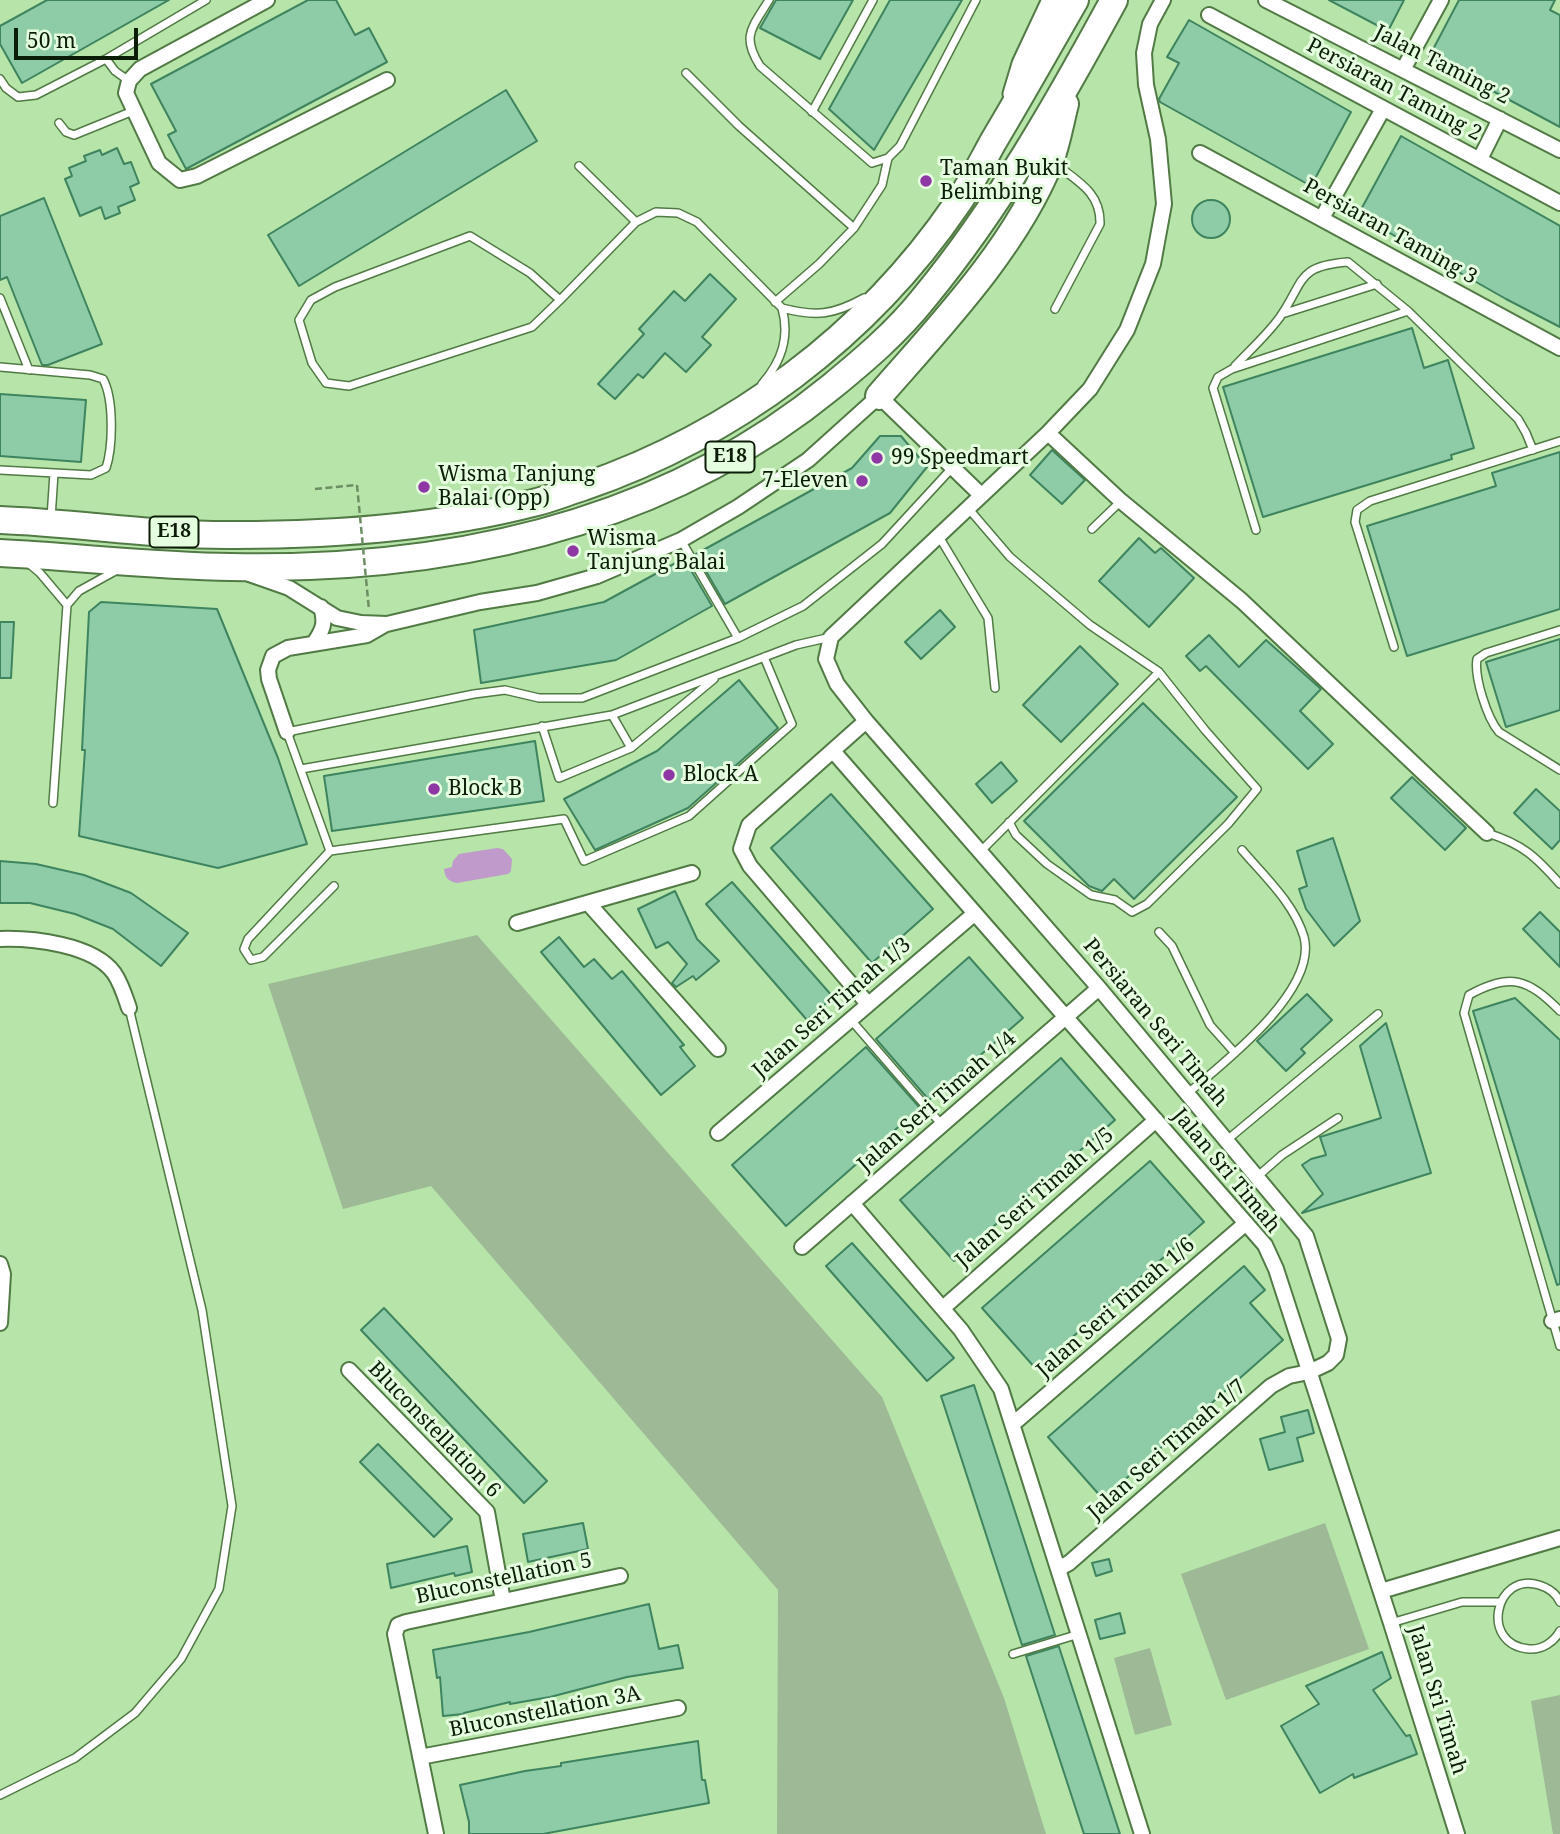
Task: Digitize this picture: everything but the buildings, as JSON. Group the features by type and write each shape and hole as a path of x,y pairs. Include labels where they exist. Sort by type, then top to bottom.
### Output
{"highway":[{"name":"E18","path":"0,520 232,535 348,532 462,519 536,503 657,458 729,421 784,382 849,330 896,281 957,204 1075,0"},
{"name":"E18","path":"9,554 231,567 351,564 466,550 543,533 614,511 671,488 744,449 802,411 873,353 923,300 985,219 1072,79 1114,0"},
{"path":"879,396 953,310 996,254 1027,206 1050,160 1072,79"}],"main road":[{"path":"1003,125 1022,64 1052,0"}],"street":[{"path":"267,0 140,69 129,81 126,93 159,163 180,180 197,176 387,80"},
{"path":"831,636 1048,433 1090,388 1127,330 1153,264 1164,204 1158,139 1146,85 1144,54 1150,24 1163,0"},
{"name":"Jalan Taming 2","path":"1266,0 1404,68 1560,150"},
{"path":"1404,68 1441,0"},
{"name":"Persiaran Taming 2","path":"1209,15 1560,203"},
{"path":"1322,218 1383,109"},
{"path":"1480,159 1500,119"},
{"name":"Persiaran Taming 3","path":"1200,153 1560,348"},
{"path":"287,732 269,679 268,670 273,656 288,648 367,635 387,624 480,602 537,593 597,576 681,540 738,507 808,460 879,396 981,495"},
{"path":"1048,433 1121,502 1242,601 1487,833"},
{"path":"231,567 289,588 337,618 361,623 387,624"},
{"path":"314,643 323,631 325,618 321,607"},
{"name":"Persiaran Seri Timah","path":"831,636 826,659 837,684 866,721 1099,988 1306,1236 1339,1339 1336,1355 1328,1363 1309,1371"},
{"path":"866,721 749,825 741,849 750,866 868,1004"},
{"name":"Jalan Sri Timah","path":"833,751 1265,1245 1276,1269 1381,1591 1457,1834"},
{"path":"517,923 692,873"},
{"path":"589,904 718,1049"},
{"name":"Jalan Seri Timah 1/3","path":"718,1133 974,914"},
{"path":"0,939 47,941 96,958 113,971 123,989 129,1009"},
{"name":"Jalan Seri Timah 1/4","path":"802,1247 1099,988"},
{"name":"Jalan Seri Timah 1/5","path":"943,1308 1156,1120"},
{"path":"852,1203 943,1308 1001,1389 1142,1834"},
{"name":"Jalan Seri Timah 1/6","path":"1013,1424 1246,1223"},
{"path":"0,1264 3,1274 0,1322"},
{"name":"Bluconstellation 6","path":"349,1370 487,1512 503,1601"},
{"name":"Jalan Seri Timah 1/7","path":"1058,1569 1069,1563 1271,1386 1289,1376 1309,1371"},
{"path":"1381,1591 1560,1538"},
{"name":"Bluconstellation 5","path":"420,1757 395,1634 398,1625 620,1576"},
{"name":"Bluconstellation 3A","path":"420,1757 678,1708"},
{"path":"420,1757 436,1834"}],"lane":[{"path":"0,79 6,88 18,97 36,94 106,59 206,0"},
{"path":"769,0 752,29 749,48 760,66 872,163 888,158 901,146 976,0"},
{"path":"812,112 873,0"},
{"path":"106,59 115,71 129,81"},
{"path":"686,73 739,127 853,228"},
{"path":"59,123 66,132 74,135 133,111"},
{"path":"775,302 819,264 853,228 882,185 888,158"},
{"path":"1050,160 1094,196 1101,209 1100,224 1055,309"},
{"path":"579,166 636,222"},
{"path":"561,300 530,273 470,236 335,287 311,300 299,320 312,363 326,383 349,386 532,327 561,300 636,222 656,212 678,213 697,222 782,309 786,324 785,342 777,363 729,421"},
{"path":"1232,369 1281,314 1300,279 1322,264 1348,262 1408,312 1518,419 1533,450"},
{"path":"782,309 808,315 828,312 849,306 896,281"},
{"path":"1281,314 1377,284"},
{"path":"0,298 29,370"},
{"path":"1256,530 1213,388 1218,377 1232,369 1408,312"},
{"path":"0,367 90,374 103,379 110,391 110,456 107,468 91,475 0,470"},
{"path":"1394,646 1355,522 1357,510 1370,501 1560,441"},
{"path":"330,850 287,732 495,691 505,690 538,698 582,698 738,638 803,606 882,544 952,467"},
{"path":"51,522 54,473"},
{"path":"1092,529 1121,502"},
{"path":"968,508 1010,557 1090,625 1159,672 1257,789 1228,824 1147,904 1132,912 1115,900 1090,895 1047,864 1016,835 1009,822"},
{"path":"938,535 988,618 995,688"},
{"path":"681,540 738,638"},
{"path":"9,554 40,573 67,605"},
{"path":"53,803 67,605 79,591 107,574 137,562"},
{"path":"1560,630 1486,653 1477,659 1475,670 1492,724 1499,732 1560,770"},
{"path":"301,769 612,715 796,645 831,636"},
{"path":"334,886 264,957 251,960 244,949 248,939 330,850 564,819 584,861 689,816 792,724 764,657"},
{"path":"980,852 1159,672"},
{"path":"542,726 559,778 631,748 721,674"},
{"path":"612,715 631,748"},
{"path":"1487,833 1513,841 1541,863 1560,884"},
{"path":"1188,1093 1271,1017 1294,986 1306,960 1304,937 1292,909 1242,850"},
{"path":"1159,932 1171,946 1210,1026 1234,1053"},
{"path":"1560,1011 1542,992 1514,979 1486,986 1469,995 1464,1013 1556,1320 1560,1346"},
{"path":"0,1795 75,1758 135,1713 181,1659 219,1589 232,1506 202,1310 129,1009"},
{"path":"1227,1140 1378,1014"},
{"path":"850,1020 942,1125"},
{"path":"1258,1177 1282,1155 1338,1118"},
{"path":"1560,1602 1548,1588 1535,1583 1521,1584 1509,1591 1501,1602 1497,1616 1500,1629 1508,1641 1520,1648 1534,1649 1547,1645 1560,1630"},
{"path":"1391,1623 1462,1602 1501,1602"},
{"path":"1013,1654 1079,1634"}],"path":[{"path":"315,489 357,485 369,610"}],"green space":[{"path":"477,935 882,1397 1004,1698 1046,1834 777,1834 778,1590 431,1186 343,1209 268,984"},
{"path":"1325,1523 1369,1649 1226,1700 1181,1574"},
{"path":"1150,1648 1172,1725 1135,1735 1114,1658"},
{"path":"1560,1695 1560,1834 1553,1834 1531,1701"}],"shaded area":[{"path":"503,849 512,859 511,871 508,874 457,883 446,877 444,869 452,867 459,854"}],"place":[{"name":"Taman Bukit Belimbing","path":"926,181"},
{"name":"99 Speedmart","path":"877,458"},
{"name":"7-Eleven","path":"862,481"},
{"name":"Wisma Tanjung Balai (Opp)","path":"424,487"},
{"name":"Wisma Tanjung Balai","path":"573,551"},
{"name":"Block A","path":"669,775"},
{"name":"Block B","path":"434,789"}]}
